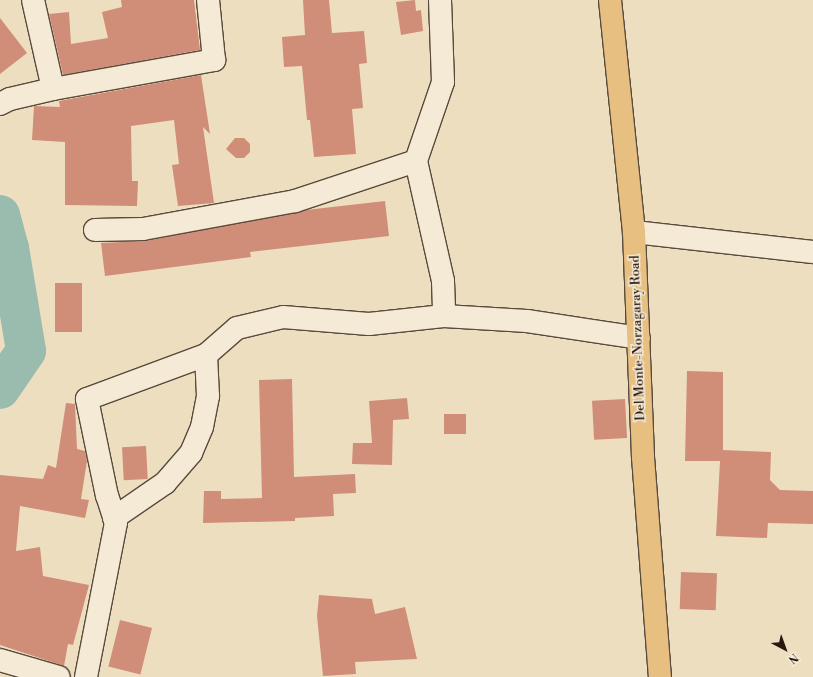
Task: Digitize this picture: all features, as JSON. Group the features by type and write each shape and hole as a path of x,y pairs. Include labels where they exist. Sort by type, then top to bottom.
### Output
{"main road":[{"name":"Del Monte-Norzagaray Road","path":"610,0 634,232 643,456 660,677"}],"street":[{"path":"33,0 53,89"},
{"path":"5,102 53,89 214,60 208,0"},
{"path":"440,0 443,82 416,161 443,281 444,316"},
{"path":"95,230 143,229 295,201 416,161"},
{"path":"634,232 813,252"},
{"path":"86,677 116,523 87,399 206,355 237,328 283,317 369,324 444,316 527,321 639,338"},
{"path":"114,518 165,483 191,453 202,427 208,396 206,355"},
{"path":"0,660 59,677"}],"building":[{"path":"121,0 194,0 200,50 63,75 49,14 69,12 71,44 108,38 102,12 122,7"},
{"path":"303,0 329,0 332,33 364,31 367,63 359,64 363,108 352,109 356,154 314,157 310,120 307,120 302,66 284,67 282,37 305,35"},
{"path":"415,0 416,11 421,10 423,31 401,35 396,2"},
{"path":"0,18 27,53 0,74"},
{"path":"201,75 210,134 203,127 214,203 178,206 172,165 179,164 174,120 131,126 132,181 138,181 137,206 65,205 65,142 32,140 34,106 60,107 59,101"},
{"path":"235,138 244,138 250,144 250,152 244,158 236,158 226,149"},
{"path":"385,201 389,236 250,252 251,257 105,276 101,243 145,241 306,210"},
{"path":"55,283 82,283 82,332 55,332"},
{"path":"687,371 723,372 723,450 771,452 770,480 780,490 813,491 813,524 768,523 767,538 716,536 720,461 685,461"},
{"path":"292,379 294,477 355,474 356,493 333,494 334,516 295,518 295,521 203,523 204,491 221,491 221,499 262,498 259,380"},
{"path":"407,398 409,419 393,420 392,465 352,464 353,443 372,443 369,401"},
{"path":"625,399 627,438 594,440 592,401"},
{"path":"66,403 75,404 77,449 85,451 87,461 81,499 89,500 85,518 20,506 16,551 40,547 43,576 89,585 73,645 68,644 64,666 0,645 0,475 43,479 48,465 56,468"},
{"path":"444,414 466,414 466,434 444,434"},
{"path":"146,446 148,479 124,480 122,447"},
{"path":"681,572 717,573 716,610 680,609"},
{"path":"319,595 372,599 375,614 405,607 417,659 355,662 356,674 323,676 317,616"},
{"path":"120,620 152,628 140,675 108,667"}],"waterway":[{"path":"0,215 9,248 26,351 0,389"}]}
